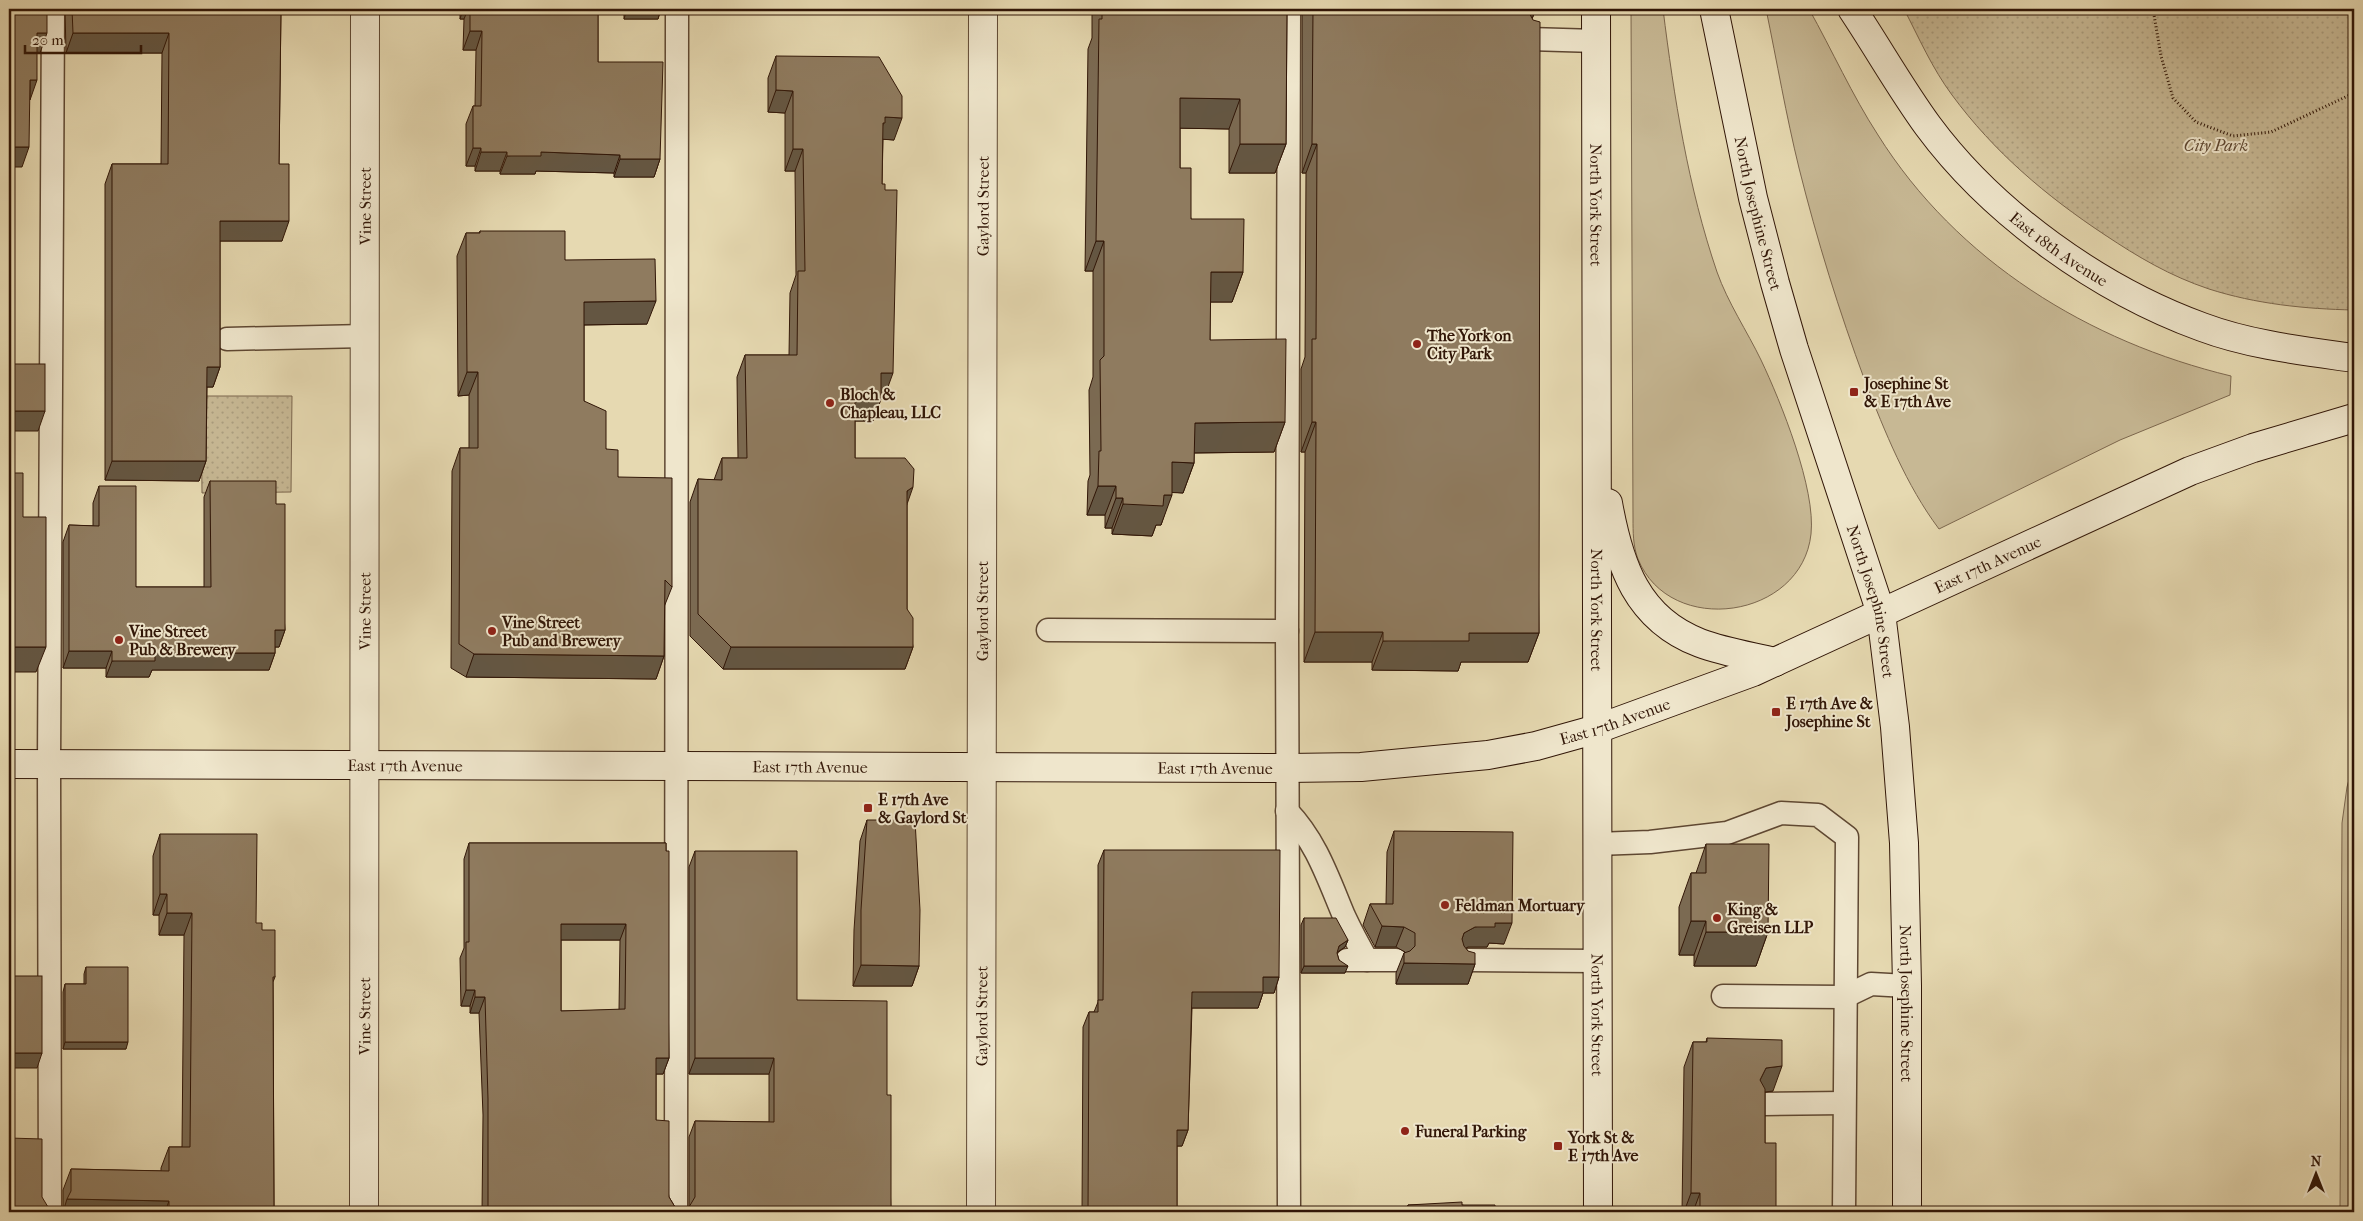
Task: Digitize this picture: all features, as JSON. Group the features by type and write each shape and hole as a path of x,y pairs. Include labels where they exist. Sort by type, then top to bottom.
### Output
{"main road":[{"name":"Vine Street","path":"364,1212 365,9"},
{"name":"Gaylord Street","path":"981,1212 984,767 983,9"},
{"name":"North York Street","path":"1596,9 1598,1212"},
{"name":"North Josephine Street","path":"1714,9 1753,198 1775,283 1797,358 1881,613 1900,772 1906,898 1907,1212"},
{"name":"East 18th Avenue","path":"1852,9 1905,92 1940,140 1975,180 2006,208 2068,256 2134,296 2203,328 2262,343 2354,358"},
{"name":"East 17th Avenue","path":"9,764 1287,768 1361,767 1488,755 1536,746 1597,729 1753,672 2190,471 2253,448 2354,418"},
{"path":"1596,435 1617,546 1628,577 1648,609 1666,624 1700,643 1775,662"}],"lane":[{"path":"50,1212 49,764 53,9"},
{"path":"676,1212 677,9"},
{"path":"1289,9 1298,44 1287,631 1289,1212"},
{"path":"1529,39 1596,41"},
{"path":"227,339 365,336"},
{"path":"1048,630 1287,631"},
{"path":"1287,812 1307,835 1318,853 1344,914 1357,960 1396,960"},
{"path":"1597,844 1650,842 1727,833 1781,813 1818,815 1847,837 1844,997 1844,1212"},
{"path":"1468,960 1597,961"},
{"path":"1723,996 1844,997 1871,984 1907,986"},
{"path":"1764,1104 1844,1103"}],"path":[{"path":"2153,9 2161,56 2173,98 2196,122 2233,136 2271,132 2354,93"}],"green space":[{"path":"1631,9 1663,9 1683,142 1707,240 1721,283 1761,360 1778,399 1803,470 1808,494 1811,534 1802,563 1785,585 1761,600 1733,608 1704,608 1677,600 1654,584 1638,559 1634,544"},
{"path":"1766,9 1809,9 1869,120 1910,180 1947,221 1987,258 2031,290 2078,318 2127,342 2178,361 2231,376 2230,395 2120,440 1939,529 1906,476 1889,439 1865,381 1837,302 1799,168"},
{"name":"City Park","path":"1904,9 2354,9 2354,310 2281,305 2209,289 2155,265 2105,235 2062,205 2022,172 1968,116 1938,74"},
{"path":"201,396 292,396 291,492 202,493"},
{"path":"2354,761 2354,1212 2340,1212 2342,823 2347,787"}],"building":[{"path":"9,9 47,9 47,33 37,33 37,80 30,80 29,147 9,147"},
{"path":"72,9 281,9 279,164 289,164 289,221 220,221 220,367 207,367 206,461 112,461 112,164 168,164 169,33 73,33"},
{"path":"470,9 598,9 598,62 663,62 660,159 620,159 620,155 541,152 541,156 507,156 507,152 481,152 481,148 473,148 473,106 481,106 482,31 470,31"},
{"path":"626,9 660,9 660,12 626,12"},
{"path":"1102,9 1287,9 1286,144 1240,144 1240,99 1180,98 1180,168 1191,168 1191,219 1244,219 1243,272 1211,272 1210,340 1286,339 1285,422 1195,423 1194,463 1172,462 1172,495 1164,495 1163,506 1123,504 1123,498 1116,498 1116,486 1098,486 1099,451 1101,451 1100,360 1104,356 1104,241 1096,241 1099,19 1102,19"},
{"name":"The York on City Park","path":"1313,9 1527,9 1533,20 1540,22 1539,633 1469,633 1469,641 1383,641 1383,632 1315,632 1316,422 1312,422 1312,339 1316,339 1317,144 1312,144"},
{"path":"776,56 879,57 902,96 902,118 885,117 885,123 883,123 882,184 885,184 885,190 897,190 893,373 881,373 881,399 855,399 855,458 905,458 914,469 913,487 907,491 907,609 913,618 913,647 731,647 698,614 698,479 722,480 722,458 747,458 745,355 797,355 798,271 805,271 803,149 793,149 793,91 776,90"},
{"path":"480,231 565,231 565,260 655,259 656,301 584,302 584,401 606,411 606,449 618,450 618,477 672,478 672,587 665,580 664,656 474,654 459,644 460,448 478,448 478,372 467,372 466,233 480,233"},
{"path":"9,364 45,364 45,411 9,411"},
{"path":"9,473 23,473 23,517 46,517 46,647 9,647"},
{"path":"210,481 276,481 276,504 285,504 285,630 275,630 275,653 155,653 155,661 112,661 112,651 69,651 69,525 99,526 99,486 136,486 136,587 211,587"},
{"path":"867,820 915,820 920,910 919,966 861,965 861,910"},
{"name":"Feldman Mortuary","path":"1394,831 1513,832 1512,923 1495,923 1495,927 1475,927 1464,933 1462,939 1464,946 1468,951 1475,953 1475,964 1404,963 1404,953 1410,951 1415,946 1415,933 1404,927 1382,926 1370,904 1393,904"},
{"path":"160,834 257,834 256,923 262,923 262,930 275,930 275,977 273,977 274,1212 169,1212 169,1201 67,1199 71,1191 71,1169 169,1171 169,1147 190,1147 192,913 167,913 167,894 160,894"},
{"path":"469,843 666,843 666,851 669,851 669,1058 656,1058 656,1120 669,1121 669,1197 675,1207 681,1209 689,1207 695,1197 695,1121 774,1122 774,1058 695,1058 695,851 797,851 797,1000 887,1001 887,1095 891,1095 891,1212 488,1212 488,1099 485,997 475,997 475,990 466,990 466,942 469,942","holes":["561,924 626,924 625,1009 561,1011"]},
{"path":"1706,844 1769,844 1768,932 1706,932 1706,921 1691,921 1691,873 1706,873"},
{"path":"1104,850 1280,850 1279,977 1263,977 1263,992 1192,992 1188,1130 1177,1130 1177,1212 1088,1212 1089,1012 1098,1012 1098,1000 1103,1000"},
{"path":"1304,918 1336,918 1348,940 1339,946 1337,953 1339,960 1348,966 1304,966"},
{"path":"86,967 128,967 128,1042 65,1042 65,984 86,984"},
{"path":"9,976 42,976 42,1053 9,1053"},
{"path":"1707,1038 1782,1040 1782,1066 1766,1068 1760,1080 1765,1089 1765,1143 1776,1143 1776,1212 1700,1212 1700,1193 1691,1193 1693,1042 1707,1042"},
{"path":"9,1138 42,1139 42,1197 48,1207 47,1212 9,1212"},
{"path":"1462,1202 1462,1205 1495,1205 1495,1212 1408,1212 1408,1205"}],"place":[{"name":"The York on City Park","path":"1417,344"},
{"name":"Josephine St & E 17th Ave","path":"1854,392"},
{"name":"Bloch & Chapleau, LLC","path":"830,403"},
{"name":"Vine Street Pub and Brewery","path":"492,631"},
{"name":"Vine Street Pub & Brewery","path":"119,640"},
{"name":"E 17th Ave & Josephine St","path":"1776,712"},
{"name":"E 17th Ave & Gaylord St","path":"868,808"},
{"name":"Feldman Mortuary","path":"1445,905"},
{"name":"King & Greisen LLP","path":"1717,918"},
{"name":"Funeral Parking","path":"1405,1131"},
{"name":"York St & E 17th Ave","path":"1558,1146"}]}
